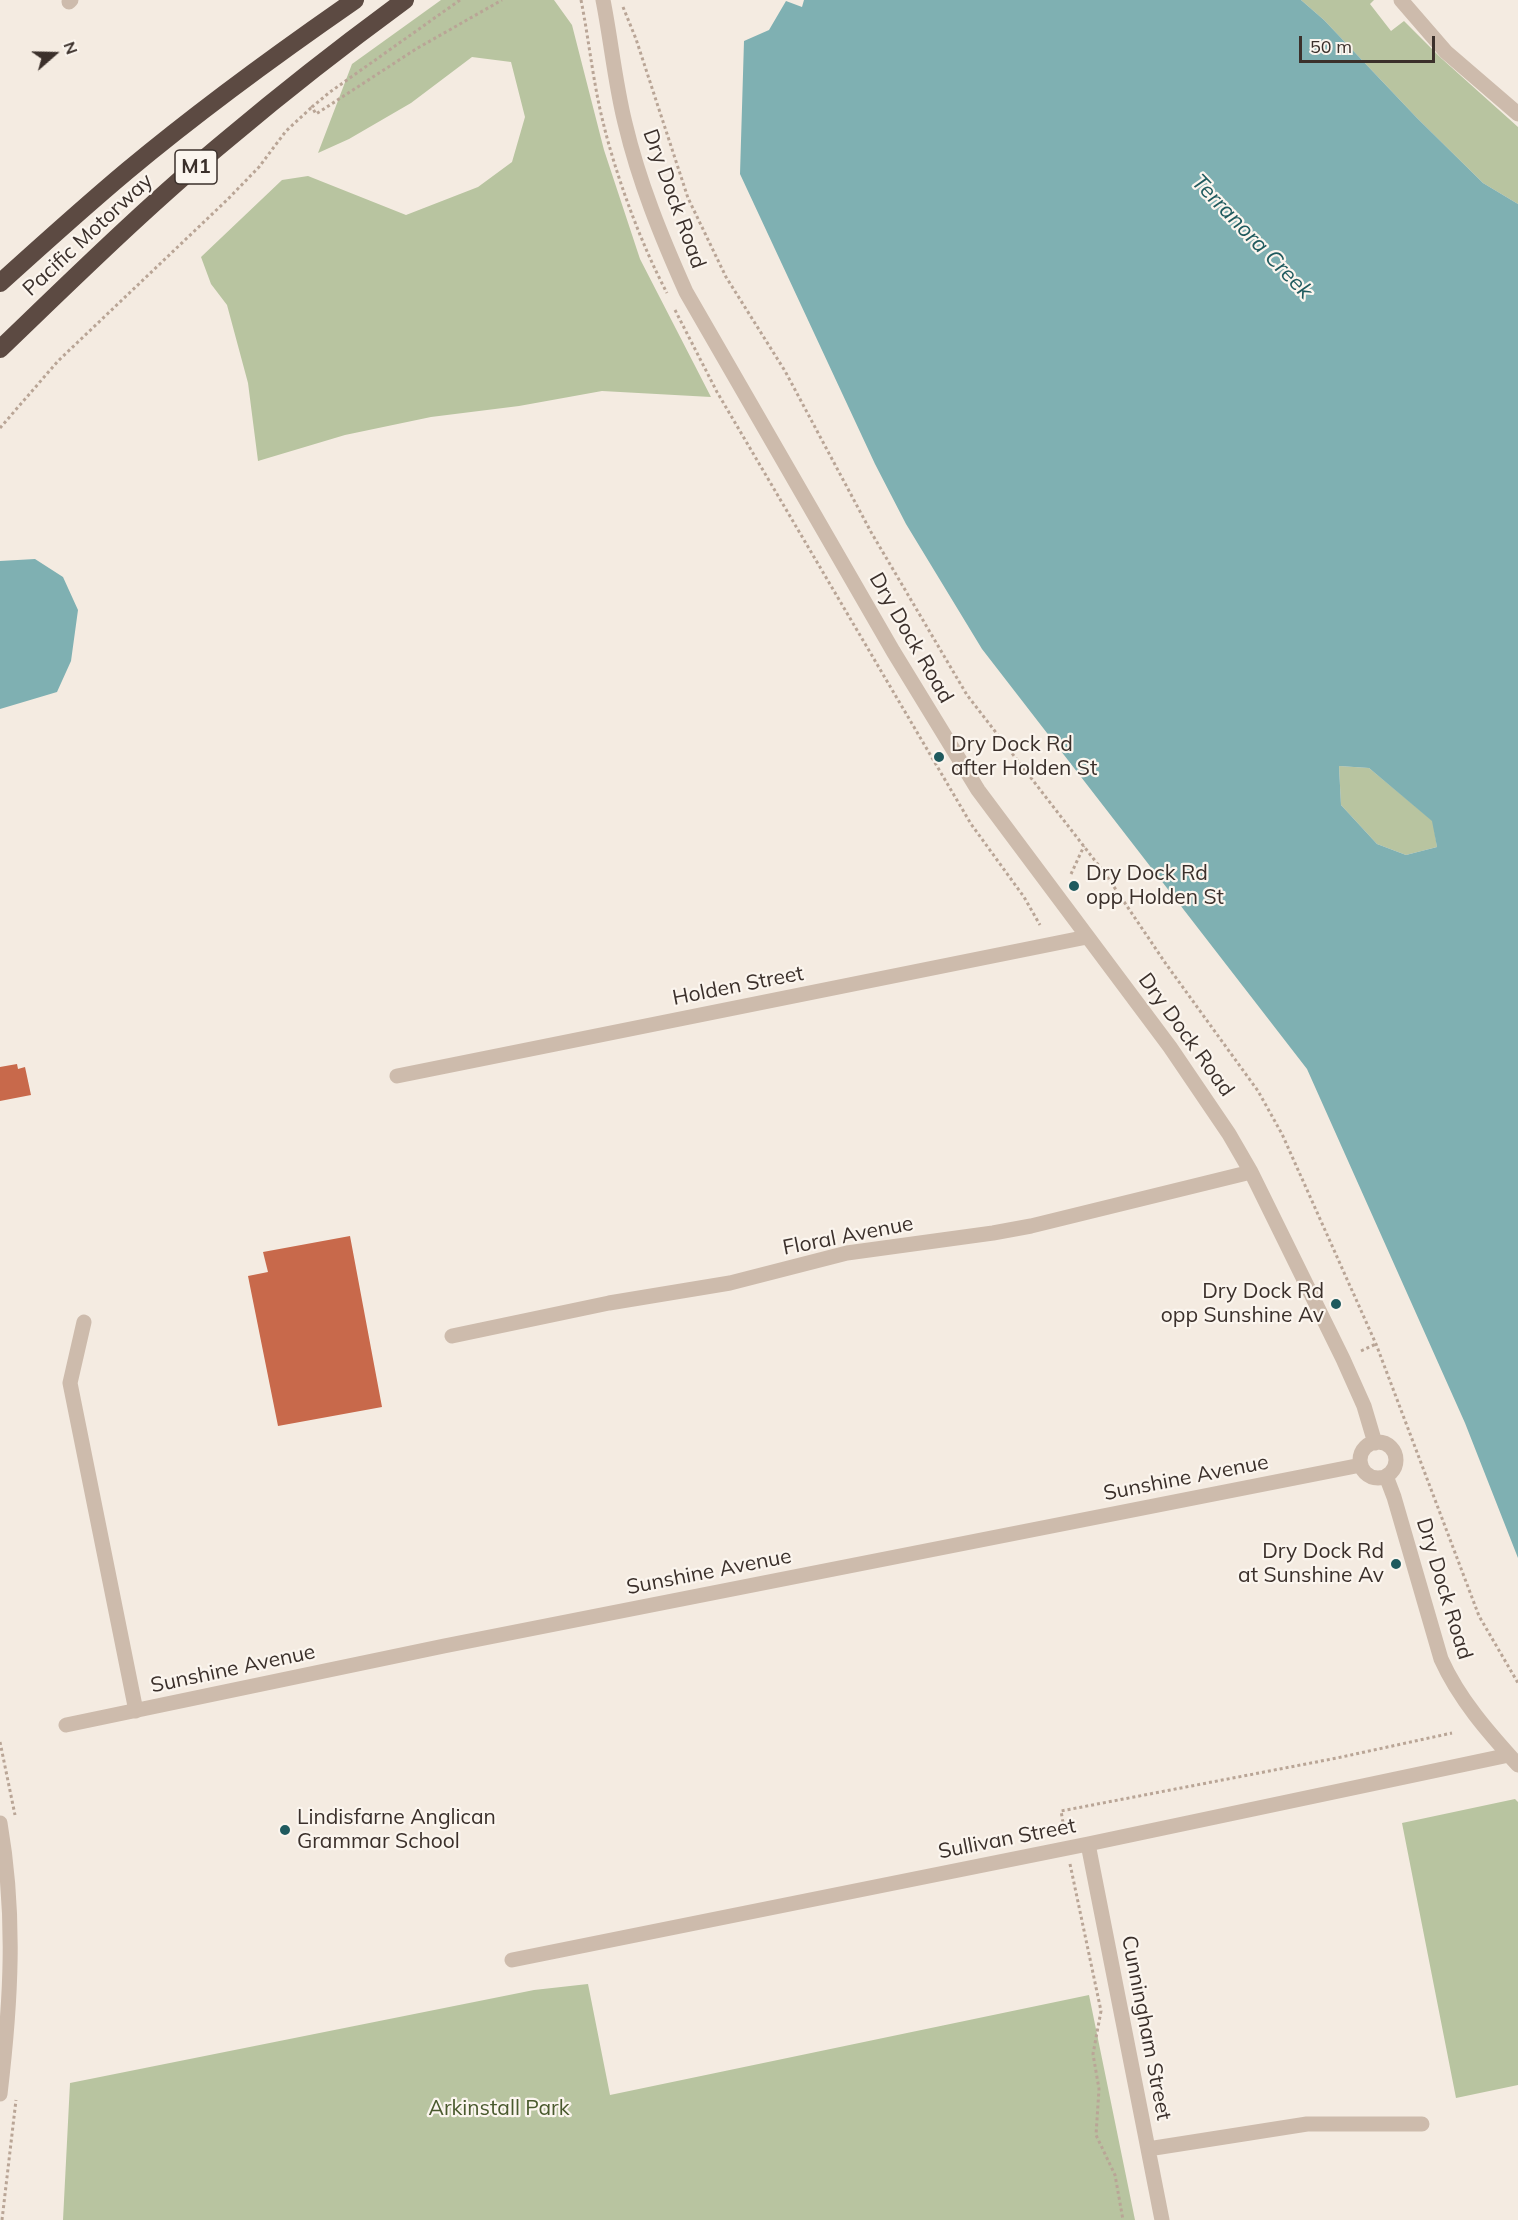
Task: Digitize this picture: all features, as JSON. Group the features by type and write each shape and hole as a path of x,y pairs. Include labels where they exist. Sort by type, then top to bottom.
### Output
{"highway":[{"name":"Pacific Motorway","path":"0,283 127,171 193,118 263,63 355,0"},
{"name":"Pacific Motorway","path":"0,349 229,138 405,0"}],"street":[{"name":"Dry Dock Road","path":"603,0 624,120 640,178 660,234 686,292 939,729 978,790 1216,1112 1251,1172 1343,1359 1364,1406 1375,1443"},
{"path":"1401,0 1446,52 1518,114"},
{"name":"Holden Street","path":"397,1076 1087,937"},
{"name":"Floral Avenue","path":"452,1335 609,1303 730,1283 847,1253 1031,1226 1251,1172"},
{"path":"84,1322 70,1383 136,1711"},
{"path":"1375,1443 1389,1446 1395,1455 1395,1467 1386,1476 1371,1476 1361,1465 1363,1451 1375,1443"},
{"name":"Sunshine Avenue","path":"66,1725 460,1643 1361,1465"},
{"name":"Dry Dock Road","path":"1386,1476 1441,1659 1466,1702 1514,1760"},
{"name":"Sullivan Street","path":"512,1960 1514,1760"},
{"path":"0,1823 10,1899 12,1954 0,2094"},
{"name":"Cunningham Street","path":"1088,1845 1162,2220"},
{"path":"1148,2150 1307,2124 1422,2124"}],"path":[{"path":"0,428 58,361 259,167 286,131 339,85 460,0"},
{"path":"312,107 316,114 416,49 501,0"},
{"path":"621,0 688,198 726,277 785,371 871,532 967,695 1084,846 1258,1091 1282,1134 1376,1344 1479,1616 1518,1683"},
{"path":"1071,874 1084,846"},
{"path":"1360,1351 1376,1344"},
{"path":"1123,2220 1115,2175 1096,2135 1099,2089 1093,2055 1101,2011 1061,1811 1337,1758 1452,1733"}],"green space":[{"path":"441,0 554,0 572,25 604,150 640,259 711,397 602,391 519,406 431,417 345,435 258,461 248,383 227,305 211,284 201,257 282,180 308,176 406,215 478,187 512,162 525,117 511,62 472,57 411,103 349,139 318,153 352,64"},
{"path":"1301,0 1374,0 1370,4 1391,31 1404,21 1441,58 1518,127 1518,204 1483,183 1417,118 1324,20"},
{"path":"1339,766 1369,768 1433,821 1437,847 1406,855 1377,844 1341,805"},
{"path":"1515,1799 1518,1802 1518,2085 1456,2098 1402,1823"},
{"name":"Arkinstall Park","path":"588,1984 610,2095 1089,1995 1135,2220 63,2220 70,2083 534,1990"}],"water":[{"name":"Terranora Creek","path":"804,0 1301,0 1324,20 1417,118 1483,183 1518,204 1518,1558 1465,1423 1307,1069 982,649 906,524 875,464 740,174 744,41 769,30 786,1 802,7","holes":["1339,766 1369,768 1432,821 1437,847 1406,855 1377,844 1341,805"]},
{"path":"35,559 63,577 78,610 71,661 57,692 0,709 0,561"}],"building":[{"path":"17,1064 18,1069 25,1067 31,1095 0,1101 0,1067"},
{"path":"350,1236 382,1407 278,1426 248,1276 268,1272 263,1252"}],"place":[{"name":"Dry Dock Rd after Holden St","path":"939,757"},
{"name":"Dry Dock Rd opp Holden St","path":"1074,886"},
{"name":"Dry Dock Rd opp Sunshine Av","path":"1336,1304"},
{"name":"Dry Dock Rd at Sunshine Av","path":"1396,1564"},
{"name":"Lindisfarne Anglican Grammar School","path":"285,1830"}]}
